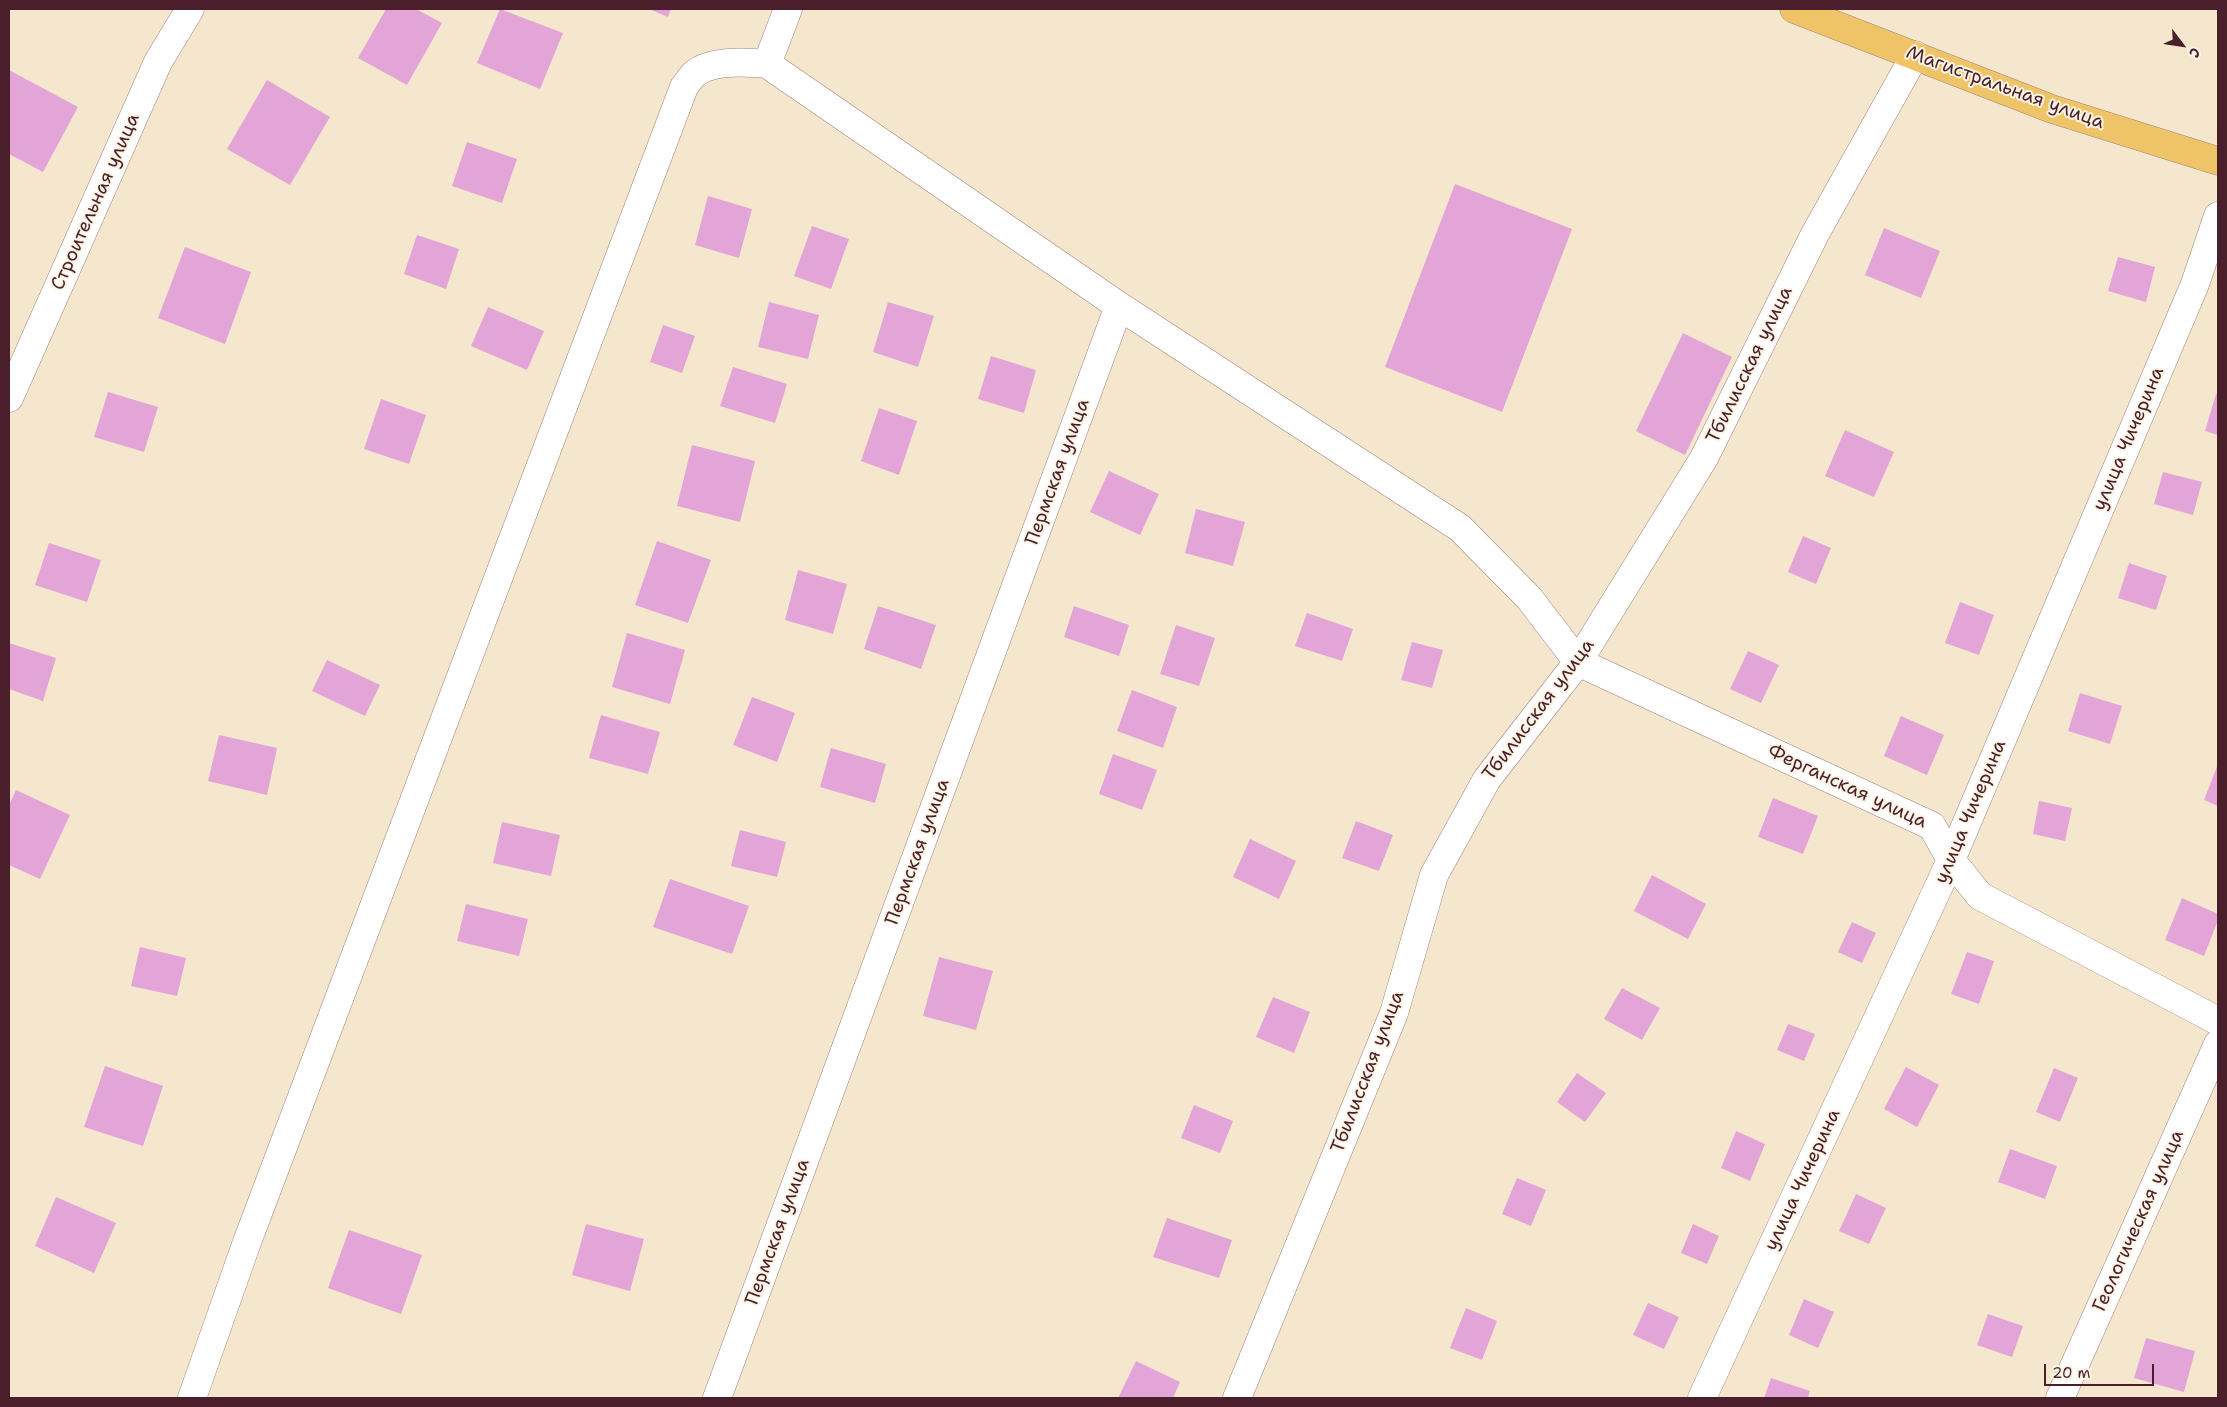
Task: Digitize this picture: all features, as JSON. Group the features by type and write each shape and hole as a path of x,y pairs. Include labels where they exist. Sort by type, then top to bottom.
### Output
{"highway":[{"name":"Магистральная улица","path":"1794,9 2052,109 2218,161"}],"street":[{"name":"Строительная улица","path":"9,398 158,62 190,9"},
{"path":"767,64 788,9"},
{"name":"Тбилисская улица","path":"1237,1398 1394,1013 1434,875 1486,779 1578,662 1704,458 1815,234 1915,55"},
{"path":"192,1398 251,1232 684,87 698,72 720,64 744,61 767,64 1119,306 1460,528 1530,598 1578,662"},
{"name":"улица Чичерина","path":"1702,1398 1951,860 2195,284 2218,216"},
{"name":"Пермская улица","path":"717,1398 1119,306"},
{"name":"Ферганская улица","path":"1578,662 1932,826 1951,860 1980,896 2218,1021"},
{"name":"Геологическая улица","path":"2060,1398 2218,1044"}],"building":[{"path":"386,9 416,9 442,23 407,85 358,58"},
{"path":"500,9 563,33 540,89 477,63"},
{"path":"649,9 671,9 668,17"},
{"path":"9,70 78,107 43,172 9,154"},
{"path":"267,80 330,117 290,185 227,149"},
{"path":"467,142 517,159 502,203 452,186"},
{"path":"1455,184 1572,229 1502,412 1385,367"},
{"path":"708,196 752,209 739,258 695,245"},
{"path":"812,226 849,239 831,289 794,276"},
{"path":"1884,228 1940,251 1921,298 1865,275"},
{"path":"417,235 459,249 446,289 404,274"},
{"path":"185,247 251,272 225,344 158,318"},
{"path":"2118,257 2155,267 2146,302 2108,291"},
{"path":"769,302 819,315 808,359 758,347"},
{"path":"888,302 934,316 918,367 873,352"},
{"path":"488,307 544,331 527,370 471,346"},
{"path":"663,325 695,336 682,373 650,362"},
{"path":"1683,333 1732,357 1685,455 1636,431"},
{"path":"991,356 1036,370 1024,413 978,399"},
{"path":"733,367 787,384 775,423 720,406"},
{"path":"108,392 158,407 144,452 94,437"},
{"path":"2216,394 2218,395 2218,435 2205,431"},
{"path":"381,399 426,415 409,464 364,449"},
{"path":"879,408 917,421 899,475 861,461"},
{"path":"1845,430 1894,452 1874,497 1825,476"},
{"path":"692,445 755,461 740,522 677,506"},
{"path":"1109,471 1159,494 1140,535 1090,512"},
{"path":"2163,472 2202,482 2193,515 2154,504"},
{"path":"1196,509 1245,522 1233,566 1185,553"},
{"path":"1803,536 1831,548 1816,584 1788,572"},
{"path":"657,541 711,560 688,623 635,605"},
{"path":"49,543 101,560 87,602 35,585"},
{"path":"2129,563 2167,576 2156,610 2118,598"},
{"path":"798,570 847,584 833,634 785,620"},
{"path":"1960,602 1994,615 1979,655 1945,643"},
{"path":"878,606 936,625 921,669 864,649"},
{"path":"1074,606 1129,625 1119,656 1064,637"},
{"path":"1307,613 1353,629 1342,661 1295,646"},
{"path":"1176,625 1215,638 1199,686 1160,674"},
{"path":"627,633 685,650 670,704 612,687"},
{"path":"1412,642 1443,650 1432,688 1401,680"},
{"path":"9,643 56,658 43,701 9,689"},
{"path":"1748,651 1779,665 1761,703 1730,689"},
{"path":"327,660 380,685 365,716 312,691"},
{"path":"1132,690 1177,707 1163,748 1117,731"},
{"path":"2080,693 2122,706 2110,744 2068,731"},
{"path":"752,697 795,713 777,762 733,745"},
{"path":"601,715 660,732 648,774 589,758"},
{"path":"1901,716 1944,735 1927,775 1884,756"},
{"path":"219,735 277,748 267,795 208,781"},
{"path":"831,748 886,764 875,803 820,787"},
{"path":"1113,754 1157,770 1142,810 1099,794"},
{"path":"2218,764 2218,806 2204,800"},
{"path":"16,790 70,815 40,879 9,865 9,805"},
{"path":"1773,798 1818,816 1803,854 1758,837"},
{"path":"2039,801 2072,808 2065,841 2033,834"},
{"path":"1356,821 1393,835 1379,871 1342,858"},
{"path":"502,822 560,835 551,876 493,863"},
{"path":"740,830 786,842 777,877 731,866"},
{"path":"1250,839 1296,861 1279,899 1233,877"},
{"path":"1652,875 1706,904 1688,939 1634,911"},
{"path":"670,879 749,906 732,954 653,927"},
{"path":"2182,898 2218,914 2218,920 2204,956 2165,940"},
{"path":"466,904 528,919 519,956 457,941"},
{"path":"1852,922 1876,933 1862,963 1838,952"},
{"path":"140,947 186,958 177,996 131,986"},
{"path":"1967,952 1994,961 1979,1004 1951,994"},
{"path":"939,957 993,971 976,1030 923,1016"},
{"path":"1622,988 1660,1008 1642,1040 1604,1019"},
{"path":"1273,997 1310,1012 1294,1053 1256,1037"},
{"path":"1788,1024 1815,1034 1804,1061 1777,1050"},
{"path":"105,1066 163,1086 143,1146 84,1127"},
{"path":"1906,1067 1939,1085 1917,1127 1884,1109"},
{"path":"2054,1068 2078,1078 2060,1122 2036,1112"},
{"path":"1577,1073 1606,1093 1585,1122 1557,1102"},
{"path":"1194,1105 1233,1121 1220,1153 1181,1138"},
{"path":"1736,1131 1765,1144 1750,1181 1721,1168"},
{"path":"2010,1149 2057,1166 2045,1199 1998,1182"},
{"path":"1517,1178 1546,1190 1531,1226 1502,1214"},
{"path":"1856,1194 1886,1208 1869,1244 1839,1231"},
{"path":"56,1197 116,1223 94,1273 35,1246"},
{"path":"1167,1218 1232,1240 1219,1278 1153,1257"},
{"path":"586,1224 644,1239 630,1291 572,1275"},
{"path":"1693,1224 1719,1236 1707,1264 1681,1253"},
{"path":"349,1230 422,1255 401,1314 328,1288"},
{"path":"1804,1299 1834,1312 1818,1348 1789,1335"},
{"path":"1648,1303 1679,1317 1664,1349 1633,1335"},
{"path":"1466,1308 1497,1321 1482,1360 1450,1348"},
{"path":"1988,1314 2023,1326 2012,1357 1977,1345"},
{"path":"2146,1338 2195,1351 2184,1392 2134,1378"},
{"path":"1136,1361 1180,1382 1173,1398 1118,1398"},
{"path":"1771,1378 1810,1391 1808,1398 1764,1398"}]}
